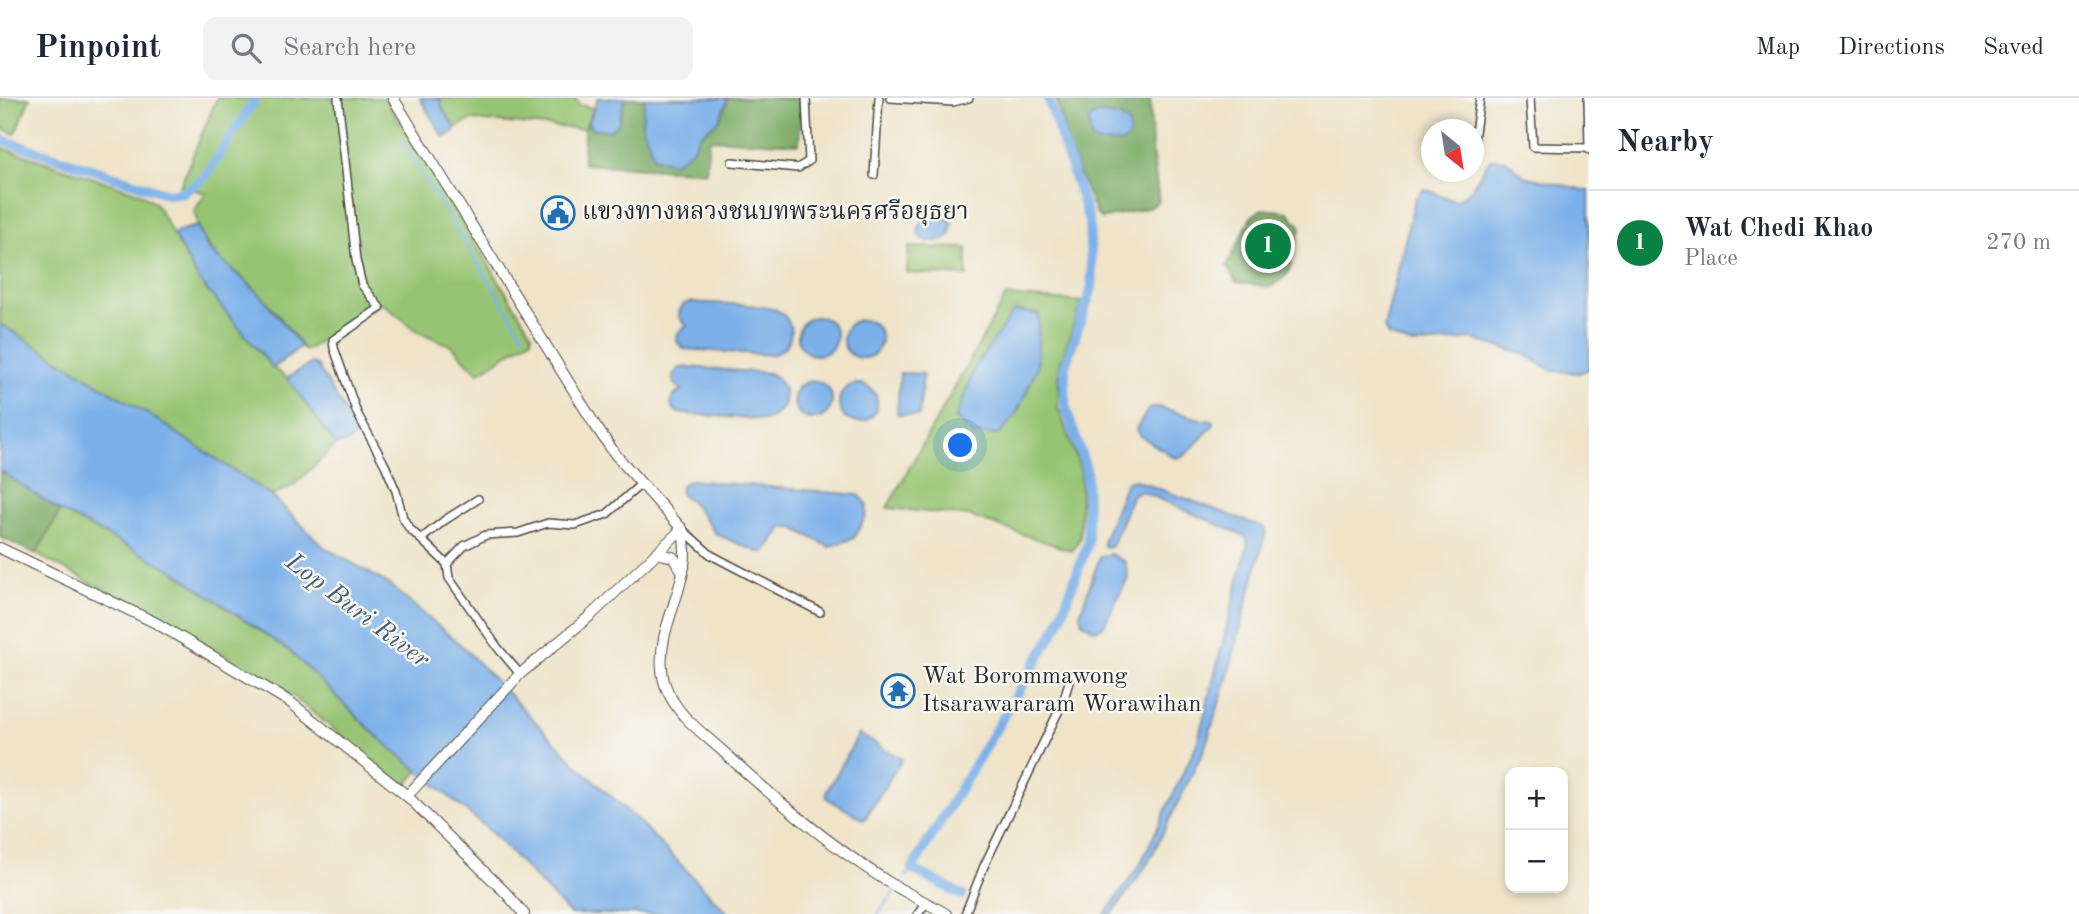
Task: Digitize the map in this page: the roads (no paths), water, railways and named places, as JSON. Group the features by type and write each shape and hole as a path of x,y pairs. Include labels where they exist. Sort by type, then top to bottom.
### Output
{"street":[{"path":"338,98 356,260 362,285 380,308 333,340 334,348 357,413 396,491 403,518 409,528 447,564 449,578 517,677"},
{"path":"393,98 615,454 682,529 710,555 820,612"},
{"path":"732,163 798,168 804,166 809,161 806,98"},
{"path":"874,175 879,98"},
{"path":"890,98 953,102 969,98"},
{"path":"1477,119 1480,98"},
{"path":"1530,98 1533,147 1589,149 1588,98"},
{"path":"447,564 464,546 486,535 518,533 548,523 575,525 607,514 641,484"},
{"path":"421,539 478,499"},
{"path":"407,796 517,677 590,616 682,529"},
{"path":"682,529 686,542 683,572 663,645 661,665 668,693 684,716 803,821 889,883 946,914"},
{"path":"0,548 156,623 290,702 407,796 524,914"},
{"path":"656,553 673,557 683,572"},
{"path":"965,914 984,866 1063,702 1069,682"},
{"path":"918,914 926,903"}],"water":[{"path":"420,98 439,98 443,110 455,128 453,134 443,137"},
{"path":"598,98 625,98 618,124 609,131 591,128 589,122"},
{"path":"645,98 725,98 727,101 719,120 699,136 691,151 673,163 654,157 642,125"},
{"path":"1097,114 1119,116 1129,124 1129,137 1123,143 1097,143 1091,138 1089,120"},
{"path":"1490,159 1506,160 1524,176 1589,191 1589,369 1579,373 1552,371 1524,354 1471,339 1413,345 1388,336 1384,328 1415,199 1424,189 1456,201 1471,190 1476,182 1484,182 1484,169"},
{"path":"927,218 948,218 952,223 950,235 942,241 925,241 918,234 920,224"},
{"path":"197,226 208,249 261,295 301,346 273,368 198,279 174,236 177,231"},
{"path":"691,302 747,305 776,310 783,314 790,325 789,341 783,349 771,355 684,349 678,343 677,337 680,330 687,326 680,319 679,313 683,305"},
{"path":"1014,311 1039,314 1037,368 1017,413 999,435 972,434 956,418 975,366"},
{"path":"817,317 830,323 836,336 830,349 817,355 804,349 798,336 804,323"},
{"path":"862,320 875,326 881,339 875,352 862,358 849,352 843,339 849,326"},
{"name":"Lop Buri River","path":"0,324 162,423 272,496 324,547 387,583 462,646 582,770 635,818 729,914 570,914 490,831 380,739 291,652 171,569 60,511 0,470"},
{"path":"312,363 317,365 358,433 349,442 336,445 287,378"},
{"path":"686,367 769,373 781,384 785,398 783,405 765,420 678,413 672,407 672,399 682,390 674,384 673,376 678,369"},
{"path":"900,373 923,374 919,416 897,414"},
{"path":"813,381 826,387 832,400 826,413 813,419 800,413 794,400 800,387"},
{"path":"858,384 871,390 877,403 871,416 858,422 845,416 839,403 845,390"},
{"path":"1150,407 1213,421 1213,426 1184,456 1175,458 1139,435 1136,429"},
{"path":"690,480 859,495 867,504 866,516 854,538 829,547 792,527 783,527 765,552 758,552 716,534 691,501 681,494 681,485"},
{"path":"1135,480 1263,527 1266,531 1227,679 1204,750 1148,863 1112,914 1105,914 1141,863 1197,744 1248,543 1245,536 1141,491 1133,494 1111,547 1104,546 1103,541 1126,482"},
{"path":"1110,554 1125,562 1128,578 1103,627 1095,630 1082,622 1080,614 1100,556"},
{"path":"859,734 902,759 864,820 827,798 826,793"}],"waterway":[{"path":"0,139 168,194 184,192 205,177 256,98"},
{"path":"962,895 912,869 1057,627 1088,543 1086,469 1065,405 1065,365 1092,288 1089,221 1048,98"},
{"path":"400,139 523,335"},
{"path":"906,877 912,869"},
{"path":"878,914 894,892"}],"place":[{"name":"แขวงทางหลวงชนบทพระนครศรีอยุธยา","path":"558,213"},
{"name":"Wat Chedi Khao","path":"1268,246"},
{"name":"Wat Borommawong Itsarawararam Worawihan","path":"898,691"}]}
